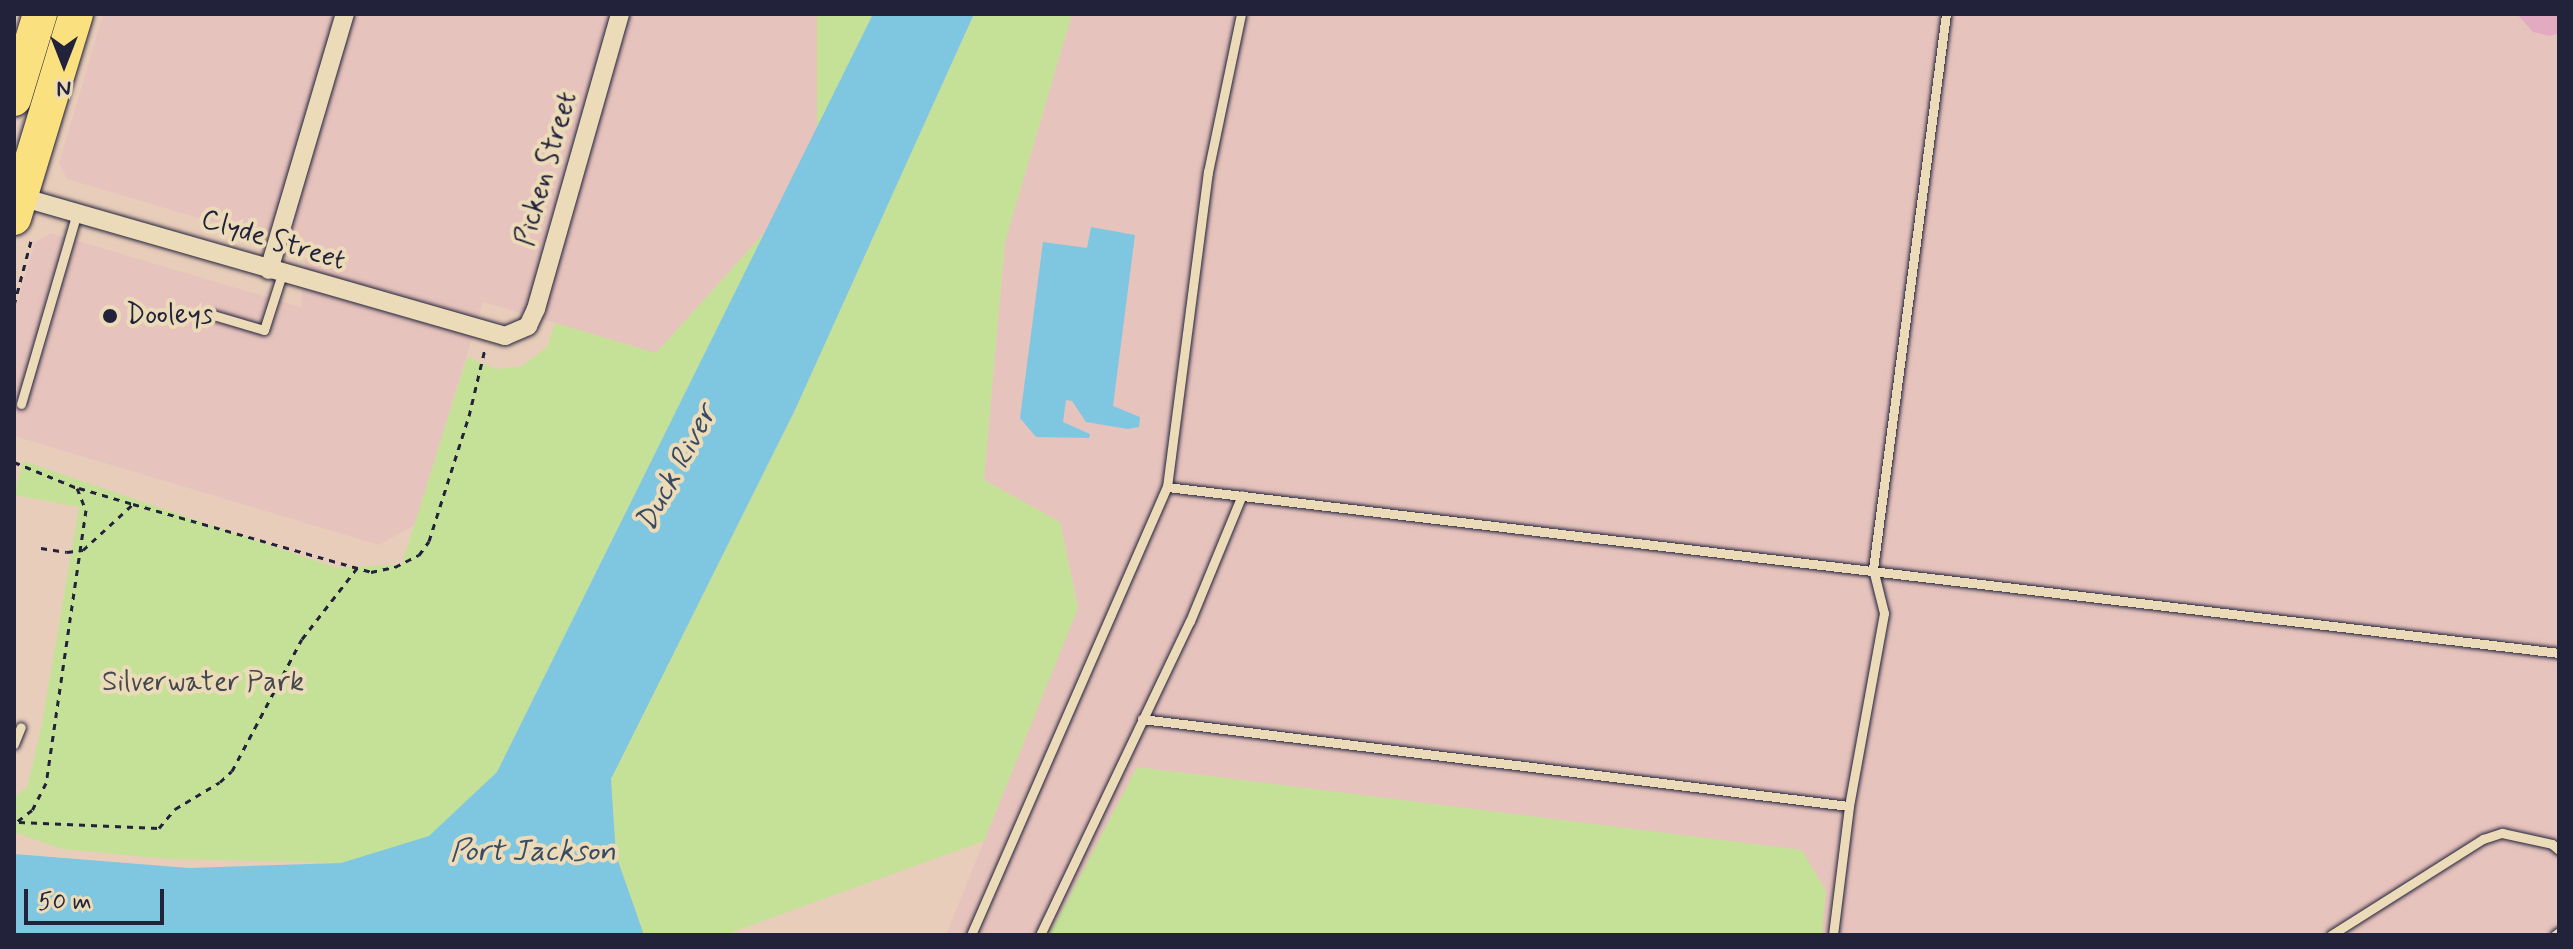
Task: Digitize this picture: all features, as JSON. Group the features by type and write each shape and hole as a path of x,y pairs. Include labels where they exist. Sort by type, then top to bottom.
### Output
{"highway":[{"path":"14,99 40,14"},
{"path":"21,210 76,14"}],"street":[{"path":"276,272 345,14"},
{"name":"Picken Street","path":"517,333 528,326 536,309 620,14"},
{"name":"Clyde Street","path":"21,210 77,212 489,333 505,336 517,333"}],"lane":[{"path":"971,935 1167,487 1208,172 1241,14"},
{"path":"1833,935 1849,806 1884,613 1873,569 1946,14"},
{"path":"21,404 77,212"},
{"path":"213,315 264,330 276,272"},
{"path":"1167,487 2559,653"},
{"path":"1040,935 1190,621 1242,495"},
{"path":"1142,719 1849,806"},
{"path":"14,744 21,727"},
{"path":"2331,935 2483,839 2502,833 2552,844 2559,850"}],"path":[{"path":"14,305 21,210"},
{"path":"14,462 77,488 371,572 395,567 419,555 429,541 469,416 489,333"},
{"path":"16,823 32,810 46,783 83,550 86,510 77,488"},
{"path":"41,548 67,552 83,550 133,504"},
{"path":"16,823 159,828 175,809 220,782 232,771 302,639 357,568"}],"shaded area":[{"path":"103,14 817,14 817,128 765,232 656,353 483,302 415,525 379,545 14,436 14,313 35,242 51,233 301,307 306,250 67,179 59,163"},
{"path":"1072,14 2559,14 2559,935 946,935 1078,608 1060,522 984,480 1005,242"}],"green space":[{"path":"817,14 873,14 817,128"},
{"path":"974,14 1072,14 1005,242 984,480 1060,522 1078,608 984,841 724,935 644,935 616,855 611,779 795,410"},
{"name":"Silverwater Park","path":"765,232 497,772 429,837 341,863 167,859 62,849 14,832 14,797 27,787 41,729 79,507 14,495 23,461 337,568 402,564 467,357 496,369 522,366 547,347 555,323 656,353"},
{"path":"1137,767 1802,850 1826,891 1822,935 1049,935"}],"water":[{"name":"Port Jackson","path":"873,14 974,14 795,410 611,779 616,855 644,935 14,935 14,854 189,868 341,863 429,836 497,772"},
{"path":"1091,227 1135,235 1113,406 1140,417 1139,427 1128,429 1086,422 1072,401 1066,400 1063,422 1090,434 1089,438 1036,437 1020,418 1043,242 1087,248"}],"building":[{"path":"2517,14 2559,14 2559,33 2550,36 2533,32"}],"place":[{"name":"Dooleys","path":"110,316"}],"water label":[{"name":"Duck River","path":"677,469"}]}
